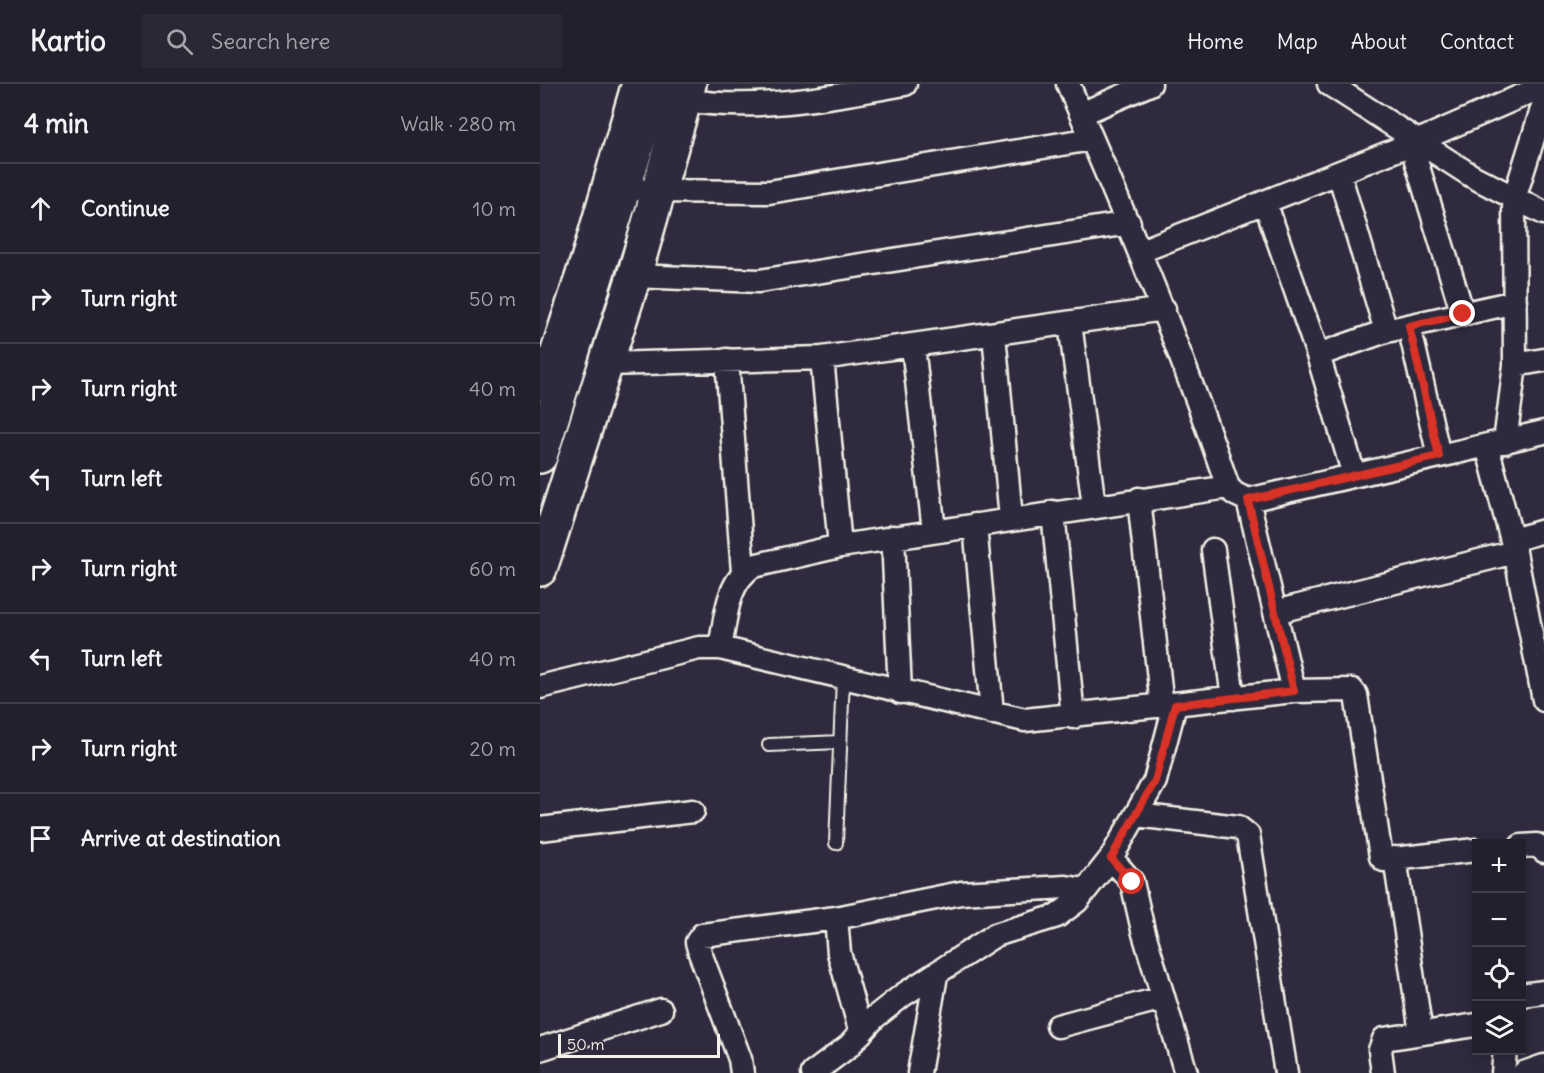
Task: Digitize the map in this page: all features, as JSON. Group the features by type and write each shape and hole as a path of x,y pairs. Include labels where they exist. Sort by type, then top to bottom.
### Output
{"main road":[{"path":"540,568 634,276 640,190 656,84"},
{"path":"540,456 640,190 686,92"}],"street":[{"path":"540,389 584,254 633,84"},
{"path":"686,92 737,106 837,90 904,84"},
{"path":"1068,84 1141,251 1186,364 1228,487 1235,494 1248,500 1544,432"},
{"path":"1081,114 1150,84"},
{"path":"1141,251 1415,142 1544,86"},
{"path":"1344,87 1415,142 1472,176 1544,213"},
{"path":"1543,685 1536,607 1513,546 1496,444 1515,364 1514,199 1544,103"},
{"path":"640,190 769,192 1092,138"},
{"path":"1415,142 1463,314"},
{"path":"1339,173 1386,331"},
{"path":"1265,202 1317,355 1354,475"},
{"path":"634,276 759,281 1129,223"},
{"path":"1317,355 1386,331 1515,302"},
{"path":"606,363 822,358 1164,309"},
{"path":"1070,323 1094,506"},
{"path":"1409,326 1439,456"},
{"path":"994,334 1011,519"},
{"path":"913,346 934,531"},
{"path":"822,358 840,546"},
{"path":"728,360 743,572"},
{"path":"1515,364 1544,360"},
{"path":"720,648 733,586 743,572 753,566 840,546 893,537 1228,487"},
{"path":"813,1073 849,1046 903,995 995,935 1057,916 1077,901 1111,858 1155,781 1169,705 1139,499"},
{"path":"1248,500 1294,691"},
{"path":"1053,512 1073,717"},
{"path":"975,525 992,713"},
{"path":"1275,612 1513,546 1544,531"},
{"path":"893,537 900,692"},
{"path":"1213,550 1233,698"},
{"path":"540,687 699,648 720,648 1025,720 1073,717 1294,691 1352,690 1356,695 1379,852 1384,860 1472,850"},
{"path":"540,829 693,811"},
{"path":"1136,814 1238,827 1248,835 1286,1073"},
{"path":"1526,845 1537,844 1544,851"},
{"path":"1111,858 1132,882 1186,1073"},
{"path":"1395,858 1421,1034"},
{"path":"742,1073 740,1059 697,942 702,935 836,918 961,893 1066,887 1085,890"},
{"path":"836,918 839,953 861,1033"},
{"path":"919,1073 936,975"},
{"path":"1526,994 1544,992"},
{"path":"1058,1026 1163,998"},
{"path":"540,1049 661,1010"},
{"path":"1383,1073 1380,1050 1384,1039 1472,1026"},
{"path":"1503,1073 1505,1055"},
{"path":"1524,1073 1544,1066"}],"lane":[{"path":"836,843 843,678"},
{"path":"769,745 840,742"}],"route":[{"path":"1132,882 1111,858 1155,781 1175,705 1294,691 1248,500 1439,456 1409,326 1463,314"}]}
